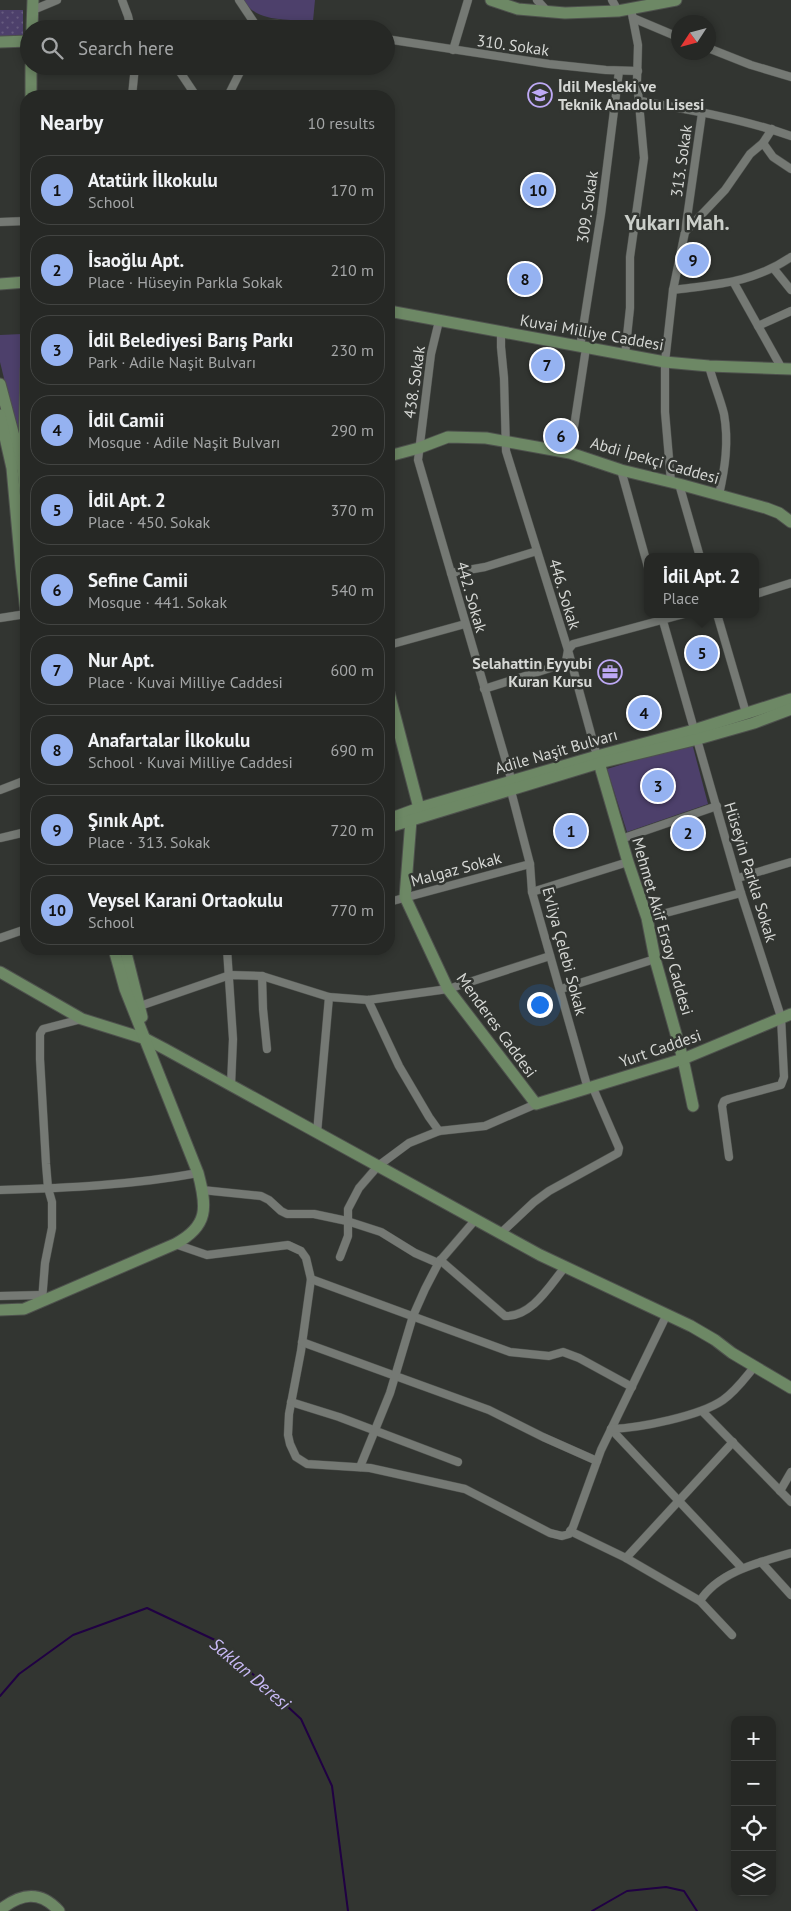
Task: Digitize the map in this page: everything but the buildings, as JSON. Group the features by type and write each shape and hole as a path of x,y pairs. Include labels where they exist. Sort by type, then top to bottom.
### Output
{"street":[{"path":"32,20 33,5 57,0"},
{"path":"122,0 128,20"},
{"path":"239,0 252,20"},
{"path":"453,50 468,0"},
{"path":"491,0 518,9 548,12 618,11 632,14 671,34"},
{"path":"538,0 548,12"},
{"path":"612,0 618,11"},
{"path":"632,14 676,0"},
{"path":"624,355 630,308 630,257 644,158 638,45 632,14"},
{"name":"310. Sokak","path":"395,40 549,64 638,71"},
{"path":"0,42 20,41"},
{"path":"716,51 791,77"},
{"name":"309. Sokak","path":"570,453 619,70"},
{"path":"31,75 31,90"},
{"path":"133,90 135,75"},
{"path":"182,75 192,90"},
{"path":"231,90 238,75"},
{"path":"640,101 702,112 772,129 791,136"},
{"name":"313. Sokak","path":"699,553 675,483 665,412 665,362 673,290 685,232 702,112"},
{"path":"685,232 725,190 750,154 763,143 772,129"},
{"path":"763,143 773,157 791,169"},
{"path":"0,222 20,221"},
{"path":"673,290 734,282 774,269 791,257"},
{"path":"774,269 791,290"},
{"path":"0,284 20,282"},
{"path":"734,282 758,326 786,368"},
{"path":"758,326 791,311"},
{"name":"Kuvai Milliye Caddesi","path":"395,312 665,362 709,366 786,368"},
{"name":"438. Sokak","path":"419,448 431,354 439,321"},
{"name":"446. Sokak","path":"502,332 501,348 507,430 506,451 568,650 598,760"},
{"path":"709,366 724,413 726,437 726,464 719,495"},
{"path":"0,384 20,465"},
{"path":"0,415 20,466"},
{"name":"Abdi İpekçi Caddesi","path":"395,454 448,437 486,438 505,441 570,453 621,470 766,508 791,518"},
{"name":"442. Sokak","path":"419,448 418,460 511,786"},
{"path":"621,470 644,553"},
{"path":"451,573 485,567 537,551"},
{"path":"759,593 791,583"},
{"path":"0,618 20,614"},
{"path":"484,689 560,665 566,661 568,650 573,644 659,618"},
{"name":"Hüseyin Parkla Sokak","path":"662,618 741,893 786,1016 784,1077 781,1084 724,1101 722,1106 729,1157"},
{"path":"718,618 746,713"},
{"path":"395,643 465,624"},
{"name":"Adile Naşit Bulvarı","path":"696,734 746,713 790,707"},
{"name":"Adile Naşit Bulvarı","path":"395,826 511,786 598,760 696,734 754,723 790,707"},
{"path":"395,717 418,808"},
{"name":"Mehmet Akif Ersoy Caddesi","path":"598,760 628,862 647,918 655,959 683,1059 693,1106"},
{"path":"0,790 20,782"},
{"name":"Adile Naşit Bulvarı","path":"395,817 418,808 511,786"},
{"name":"Evliya Çelebi Sokak","path":"501,1233 534,1202 549,1191 618,1153 618,1148 591,1088 550,956 532,892 530,864 511,786"},
{"path":"621,839 716,806"},
{"name":"Menderes Caddesi","path":"411,820 405,897 448,989 536,1104"},
{"path":"0,838 20,833"},
{"path":"532,892 628,862"},
{"path":"738,878 791,862"},
{"name":"Malgaz Sokak","path":"395,900 530,864"},
{"path":"647,918 741,893"},
{"path":"0,938 20,931"},
{"path":"0,1310 24,1309 41,1298 175,1244 188,1237 201,1221 204,1210 198,1173 125,989 116,955"},
{"path":"126,955 140,1006 146,1039"},
{"path":"227,955 230,975 233,1039 231,1085"},
{"path":"140,1006 230,975 262,976 329,997 368,1000 448,989 550,956"},
{"path":"561,989 655,959"},
{"path":"0,972 82,1019 146,1039 540,1255 667,1314 715,1340 732,1353 791,1388"},
{"path":"262,976 267,1049"},
{"path":"317,1132 329,997"},
{"path":"368,1000 399,1066 429,1118 439,1131"},
{"name":"Yurt Caddesi","path":"536,1104 683,1059 786,1016"},
{"path":"41,1298 52,1228 52,1202 48,1188 40,1034 43,1029 82,1019"},
{"path":"340,1257 348,1236 346,1221 348,1209 359,1188 378,1166 409,1142 439,1131 485,1126 536,1104"},
{"path":"0,1190 48,1188 174,1177 198,1173"},
{"path":"202,1190 261,1196 287,1214 314,1214 346,1221 381,1232 415,1253 439,1262 505,1316 512,1316 522,1312 537,1301 565,1267"},
{"path":"360,1468 390,1393 413,1316 439,1262 476,1219"},
{"path":"175,1244 207,1255 288,1245 301,1251 306,1258 311,1279 291,1402 288,1435 296,1457 307,1464 370,1468 465,1489 550,1533 562,1536 569,1534 611,1429 667,1314"},
{"path":"311,1279 510,1352 549,1356 562,1352 579,1358 632,1387"},
{"path":"0,1296 41,1298"},
{"path":"302,1342 489,1410 597,1461"},
{"path":"611,1429 632,1429 702,1411 724,1400 740,1385 755,1366"},
{"path":"291,1402 339,1417 458,1462"},
{"path":"702,1411 791,1502"},
{"path":"611,1429 742,1568"},
{"path":"626,1558 733,1442"},
{"path":"780,1491 791,1472"},
{"path":"570,1531 626,1558 700,1601 732,1636"},
{"path":"700,1601 704,1594 742,1568 791,1553"},
{"path":"760,1562 791,1595"},
{"path":"0,1910 20,1898 32,1896 53,1904 59,1911"}],"shaded area":[{"path":"243,0 315,0 313,20 274,18 256,13"},
{"path":"0,10 23,10 23,20 20,20 20,36 0,36"},
{"path":"20,334 20,429 17,431 0,362 0,335"},
{"path":"692,743 708,804 627,832 607,769"}],"waterway":[{"name":"Saklan Deresi","path":"0,1696 19,1674 73,1635 147,1608 217,1641 301,1719 332,1786 348,1911"},
{"name":"Saklan Deresi","path":"592,1911 627,1891 666,1887 684,1891 697,1911"}],"place":[{"name":"İdil Mesleki ve Teknik Anadolu Lisesi","path":"540,95"},
{"name":"Veysel Karani Ortaokulu","path":"538,190"},
{"name":"Şınık Apt.","path":"693,260"},
{"name":"Anafartalar İlkokulu","path":"525,279"},
{"name":"Nur Apt.","path":"547,365"},
{"name":"Sefine Camii","path":"561,436"},
{"name":"İdil Apt. 2","path":"702,653"},
{"name":"Selahattin Eyyubi Kuran Kursu","path":"610,672"},
{"name":"İdil Camii","path":"644,713"},
{"name":"İdil Belediyesi Barış Parkı","path":"658,786"},
{"name":"Atatürk İlkokulu","path":"571,831"},
{"name":"İsaoğlu Apt.","path":"688,833"}],"district":[{"name":"Yukarı Mah.","path":"677,223"}]}
